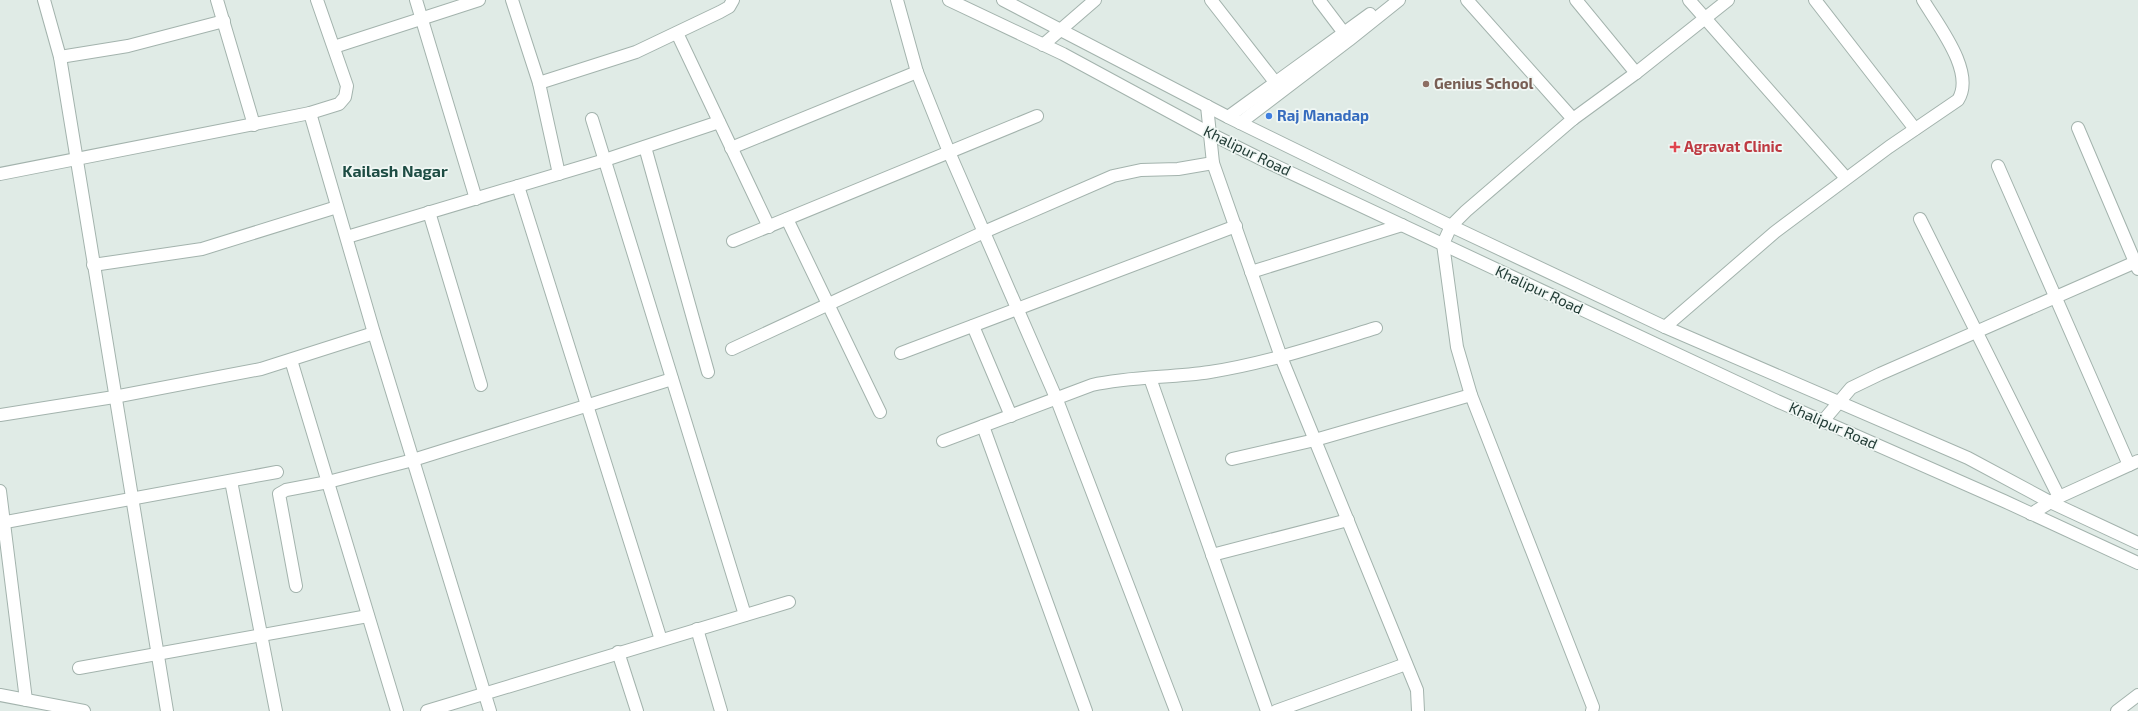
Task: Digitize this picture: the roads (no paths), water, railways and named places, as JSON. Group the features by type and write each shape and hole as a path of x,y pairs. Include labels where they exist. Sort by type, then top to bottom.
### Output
{"street":[{"path":"44,0 60,57 75,159 167,711"},
{"path":"217,0 254,125"},
{"path":"0,174 254,125 310,113 339,104 345,97 347,86 316,0"},
{"path":"416,0 476,198"},
{"path":"334,47 422,20 479,0"},
{"path":"512,0 539,83 559,174"},
{"path":"539,83 636,52 720,12 728,7 733,0"},
{"path":"897,0 917,72 949,152 1057,400 1176,711"},
{"name":"Khalipur Road","path":"948,0 1043,45 1209,133 1402,225 1823,422 2138,563"},
{"name":"Khalipur Road","path":"1003,0 1228,117 1451,226 1665,327 1968,458 2055,499 2138,543"},
{"path":"1043,45 1095,0"},
{"path":"1211,0 1275,82"},
{"path":"1319,0 1344,33"},
{"path":"1228,117 1389,0"},
{"path":"1240,123 1350,40 1399,0"},
{"path":"1467,0 1572,119"},
{"path":"1576,0 1636,74"},
{"path":"1688,0 1846,178"},
{"path":"1592,711 1593,707 1471,395 1457,347 1443,244 1451,226 1572,119 1636,74 1728,0"},
{"path":"1814,0 1915,129"},
{"path":"1665,327 1775,232 1846,178 1958,100 1962,94 1964,83 1962,72 1957,58 1923,0"},
{"path":"60,57 128,46 224,21"},
{"path":"676,33 720,122 769,227"},
{"path":"731,148 917,72"},
{"path":"1207,106 1213,163 1251,272 1281,357 1417,690 1418,711"},
{"path":"310,113 374,333 490,711"},
{"path":"733,241 1038,116"},
{"path":"592,119 745,615"},
{"path":"347,237 605,160 720,122"},
{"path":"1823,422 1851,388 1977,331 2137,264 2078,128"},
{"path":"645,147 708,372"},
{"path":"732,349 984,232 1113,176 1141,170 1178,169 1213,163"},
{"path":"1998,166 2056,297 2134,463 2055,499 2031,514"},
{"path":"518,186 586,406 661,640"},
{"path":"93,265 202,249 338,206"},
{"path":"429,212 481,385"},
{"path":"787,219 880,412"},
{"path":"1920,219 1977,331 2055,499"},
{"path":"1251,272 1402,225"},
{"path":"900,353 1236,226"},
{"path":"973,326 1011,416"},
{"path":"942,441 1092,386 1114,380 1210,372 1281,357 1376,328"},
{"path":"0,415 114,397 261,369 374,333"},
{"path":"291,360 398,711"},
{"path":"1150,378 1267,711"},
{"path":"296,586 279,494 286,490 328,482 413,460 672,379"},
{"path":"1232,459 1315,440 1471,395"},
{"path":"983,426 1086,711"},
{"path":"2,523 277,472"},
{"path":"231,481 276,711"},
{"path":"0,491 2,523 26,700"},
{"path":"1212,555 1348,520"},
{"path":"427,711 484,692 789,602"},
{"path":"79,668 368,616"},
{"path":"697,629 721,711"},
{"path":"618,652 637,711"},
{"path":"1276,711 1406,664"},
{"path":"0,695 84,711"},
{"path":"2117,711 2138,695"}],"place":[{"name":"Genius School","path":"1426,84"},
{"name":"Raj Manadap","path":"1269,116"},
{"name":"Agravat Clinic","path":"1675,147"}],"district":[{"name":"Kailash Nagar","path":"395,171"}]}
